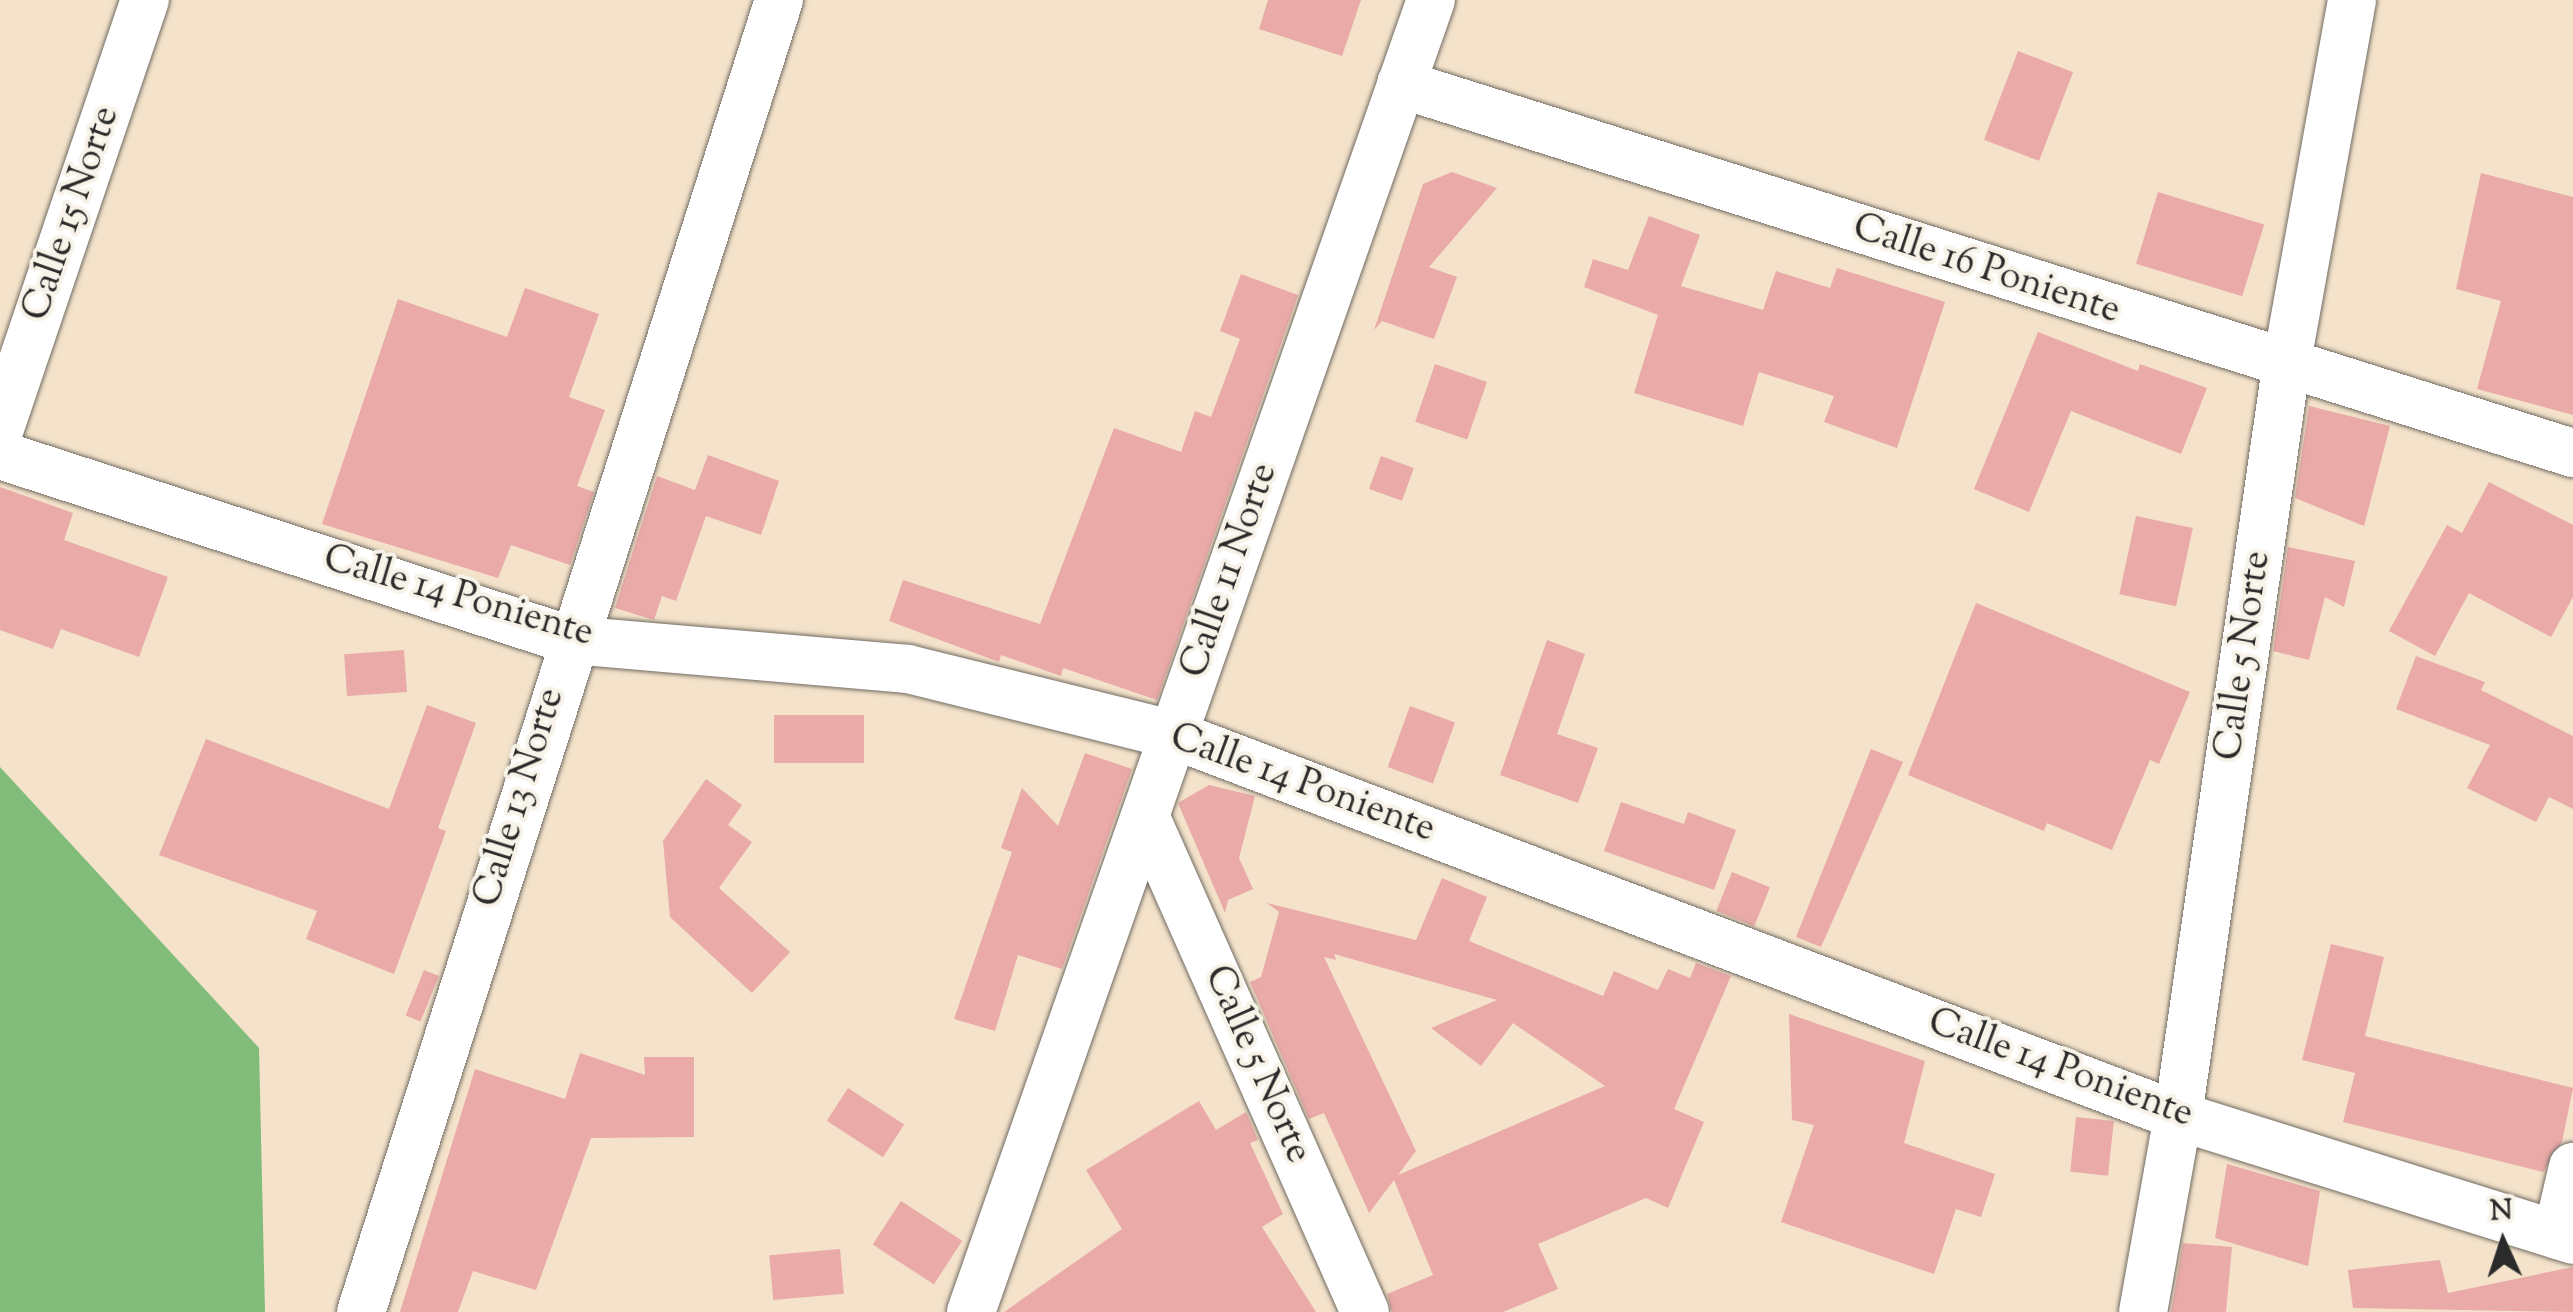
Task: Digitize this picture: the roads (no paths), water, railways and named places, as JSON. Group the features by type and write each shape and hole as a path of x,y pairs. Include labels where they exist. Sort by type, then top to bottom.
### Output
{"street":[{"name":"Calle 15 Norte","path":"0,428 145,0"},
{"name":"Calle 13 Norte","path":"361,1312 570,640 779,0"},
{"name":"Calle 11 Norte","path":"971,1312 1431,0"},
{"name":"Calle 5 Norte","path":"2143,1312 2178,1116 2286,366 2352,0"},
{"name":"Calle 16 Poniente","path":"1401,84 2286,366 2573,453"},
{"name":"Calle 14 Poniente","path":"0,455 570,640 908,669 1174,735 2178,1116 2565,1237"},
{"name":"Calle 5 Norte","path":"1146,818 1366,1312"},
{"path":"2565,1237 2573,1167"}]}
